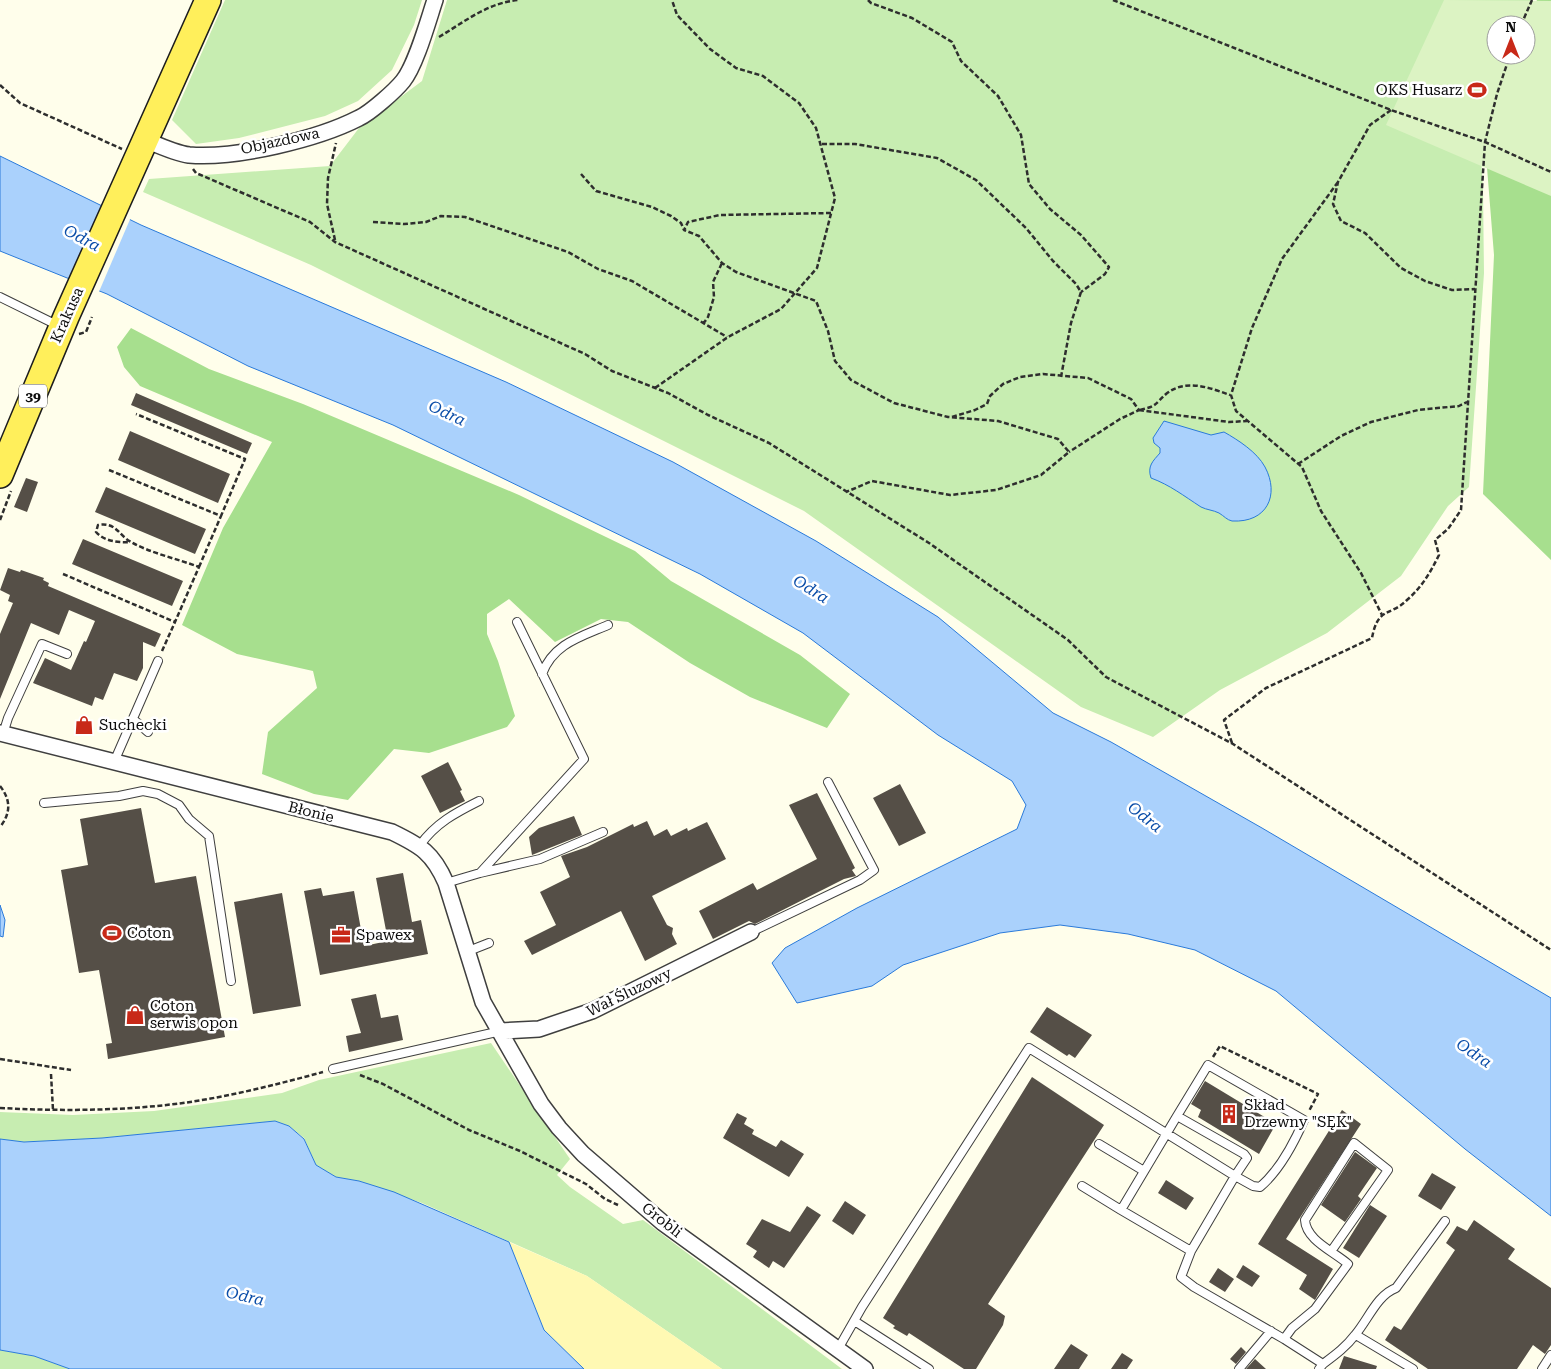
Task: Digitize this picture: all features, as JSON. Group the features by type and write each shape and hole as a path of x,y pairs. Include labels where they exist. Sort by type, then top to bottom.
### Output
{"main road":[{"name":"39","path":"139,156 208,0"},
{"name":"Krakusa","path":"0,474 64,322 139,156"}],"street":[{"name":"Objazdowa","path":"139,156 202,155 258,149 316,136 361,117 403,81 418,49 435,0"},
{"name":"Błonie","path":"2,734 392,832 420,845 438,865 446,883 466,952 484,1002 502,1031"},
{"name":"Wał Śluzowy","path":"502,1031 539,1029 592,1011 751,932"},
{"name":"Grobli","path":"502,1031 541,1104 559,1128 583,1154 641,1204 865,1369"}],"lane":[{"path":"0,297 64,322"},
{"path":"480,873 584,759 516,622"},
{"path":"542,674 552,654 570,641 608,625"},
{"path":"2,734 42,644 67,654"},
{"path":"114,762 158,661"},
{"path":"133,719 148,732"},
{"path":"751,932 860,880 874,870 828,782"},
{"path":"44,803 119,796 143,791 158,794 179,805 189,819 209,836 231,981"},
{"path":"420,845 445,818 478,801"},
{"path":"446,883 540,859 603,832"},
{"path":"466,952 490,943"},
{"path":"333,1069 502,1031"},
{"path":"838,1349 1029,1048 1167,1132 1235,1176 1254,1186 1260,1187 1268,1180 1290,1147 1304,1120 1208,1064 1167,1132 1144,1171 1120,1210"},
{"path":"1177,1116 1244,1154 1247,1158 1191,1251 1182,1277 1194,1287 1284,1339 1321,1367 1342,1350 1356,1335 1387,1291 1396,1288 1445,1221"},
{"path":"1284,1339 1292,1328 1315,1309 1348,1264 1332,1250 1311,1236 1306,1228 1305,1220 1354,1143 1388,1170 1332,1250"},
{"path":"1099,1144 1144,1171"},
{"path":"1082,1186 1191,1251"},
{"path":"856,1322 929,1369"},
{"path":"1239,1369 1271,1331"},
{"path":"1356,1335 1413,1369"},
{"path":"1542,1369 1551,1355"}],"path":[{"path":"418,49 469,21 488,6 519,0"},
{"path":"655,388 728,337 781,309 817,268 835,198 822,144 816,128 799,103 763,76 736,68 710,49 677,15 672,0"},
{"path":"868,0 871,3 912,18 952,42 962,61 998,96 1021,135 1029,184 1050,209 1081,235 1109,267 1105,274 1081,292 1071,323 1061,377"},
{"path":"1113,0 1391,110 1485,142 1551,172"},
{"path":"1525,15 1532,0"},
{"path":"1233,744 1224,720 1266,688 1372,638 1374,626 1382,614 1405,602 1427,580 1439,555 1435,540 1448,529 1461,510 1485,142 1507,65"},
{"path":"0,85 20,103 139,156"},
{"path":"1382,614 1361,572 1321,511 1302,467 1236,411 1231,395 1252,328 1282,259 1338,182 1370,125 1391,110"},
{"path":"335,242 327,204 328,178 337,135 342,125"},
{"path":"822,144 855,144 937,158 945,162 976,180 1000,202 1076,284 1081,292"},
{"path":"191,166 196,173 310,222 335,242 585,354 612,371 655,388 769,443 929,543 1068,640 1106,677 1233,744 1551,950"},
{"path":"581,174 596,191 652,207 670,216 680,223 684,230 700,236 722,263 736,272 816,301 828,331 835,362 852,380 894,403 948,418 998,422 1058,439 1069,452"},
{"path":"1338,182 1333,204 1341,221 1365,233 1401,268 1425,281 1452,290 1475,289"},
{"path":"684,230 688,222 720,215 831,213"},
{"path":"372,222 404,224 426,222 441,216 465,217 568,252 598,269 632,281 671,303 702,325 728,337"},
{"path":"702,325 708,317 714,297 713,282 722,263"},
{"path":"86,332 92,317"},
{"path":"948,418 975,410 987,404 990,396 1003,384 1020,377 1043,374 1088,378 1131,400 1138,410 1229,422 1248,421"},
{"path":"845,492 872,482 950,495 996,490 1041,476 1069,452 1138,410 1155,406 1175,389 1194,385 1231,395"},
{"path":"1298,464 1340,436 1371,422 1418,410 1459,406 1468,401"},
{"path":"136,414 245,459 158,661"},
{"path":"109,470 221,516"},
{"path":"130,542 119,530 106,524 98,525 96,532 101,537 118,543 130,542 199,567"},
{"path":"63,574 175,622"},
{"path":"0,786 7,795 9,808 7,818 0,827"},
{"path":"1208,1064 1220,1046 1318,1094 1304,1120"},
{"path":"0,1059 71,1070"},
{"path":"0,1108 53,1110 121,1109 176,1104 284,1082 333,1069 355,1074 383,1084 469,1130 520,1151 586,1184 605,1199 620,1206 634,1211 641,1204"},
{"path":"51,1074 53,1110"}],"green space":[{"path":"225,0 422,0 414,25 392,70 358,101 325,116 239,138 196,144 172,120"},
{"path":"447,0 1533,0 1511,15 1486,15 1486,65 1494,65 1480,138 1484,273 1469,487 1448,506 1401,576 1327,633 1220,690 1153,737 1081,707 804,511 311,265 143,192 149,179 330,166 359,128 422,81"},
{"name":"OKS Husarz","path":"1444,0 1551,1 1551,196 1386,125"},
{"path":"1537,0 1551,0 1551,560 1483,494 1494,255 1486,155 1522,65 1536,65 1536,15 1530,15"},
{"path":"131,328 209,369 303,404 519,495 635,551 671,581 800,655 850,694 827,728 750,697 690,663 628,622 601,619 555,642 509,599 487,614 487,634 498,661 515,716 507,727 429,753 394,749 348,800 314,794 262,774 268,732 317,688 313,671 237,654 182,625 223,528 272,442 140,386 124,367 117,347"},
{"path":"491,1043 570,1159 557,1175 570,1187 623,1224 643,1220 842,1369 722,1369 587,1276 422,1203 359,1181 336,1177 316,1165 304,1138 289,1126 275,1121 102,1138 24,1142 0,1139 0,1112 73,1115 154,1111 282,1093 319,1080"},
{"path":"0,1350 34,1356 70,1369 0,1369"}],"sand":[{"path":"509,1242 587,1276 722,1369 584,1369 544,1330"}],"water":[{"name":"Odra","path":"0,156 141,225 506,382 673,462 816,541 938,617 1053,713 1111,742 1262,828 1551,998 1551,1216 1465,1149 1276,991 1195,950 1128,934 1060,925 1000,933 903,965 872,986 797,1003 772,963 785,948 857,908 1017,829 1026,805 1012,781 938,735 803,633 700,574 393,425 248,366 107,294 0,251"},
{"path":"1164,421 1211,435 1224,432 1252,451 1265,467 1271,488 1267,505 1262,512 1244,520 1232,521 1219,513 1201,507 1171,487 1151,478 1150,467 1160,453 1160,448 1154,443 1153,438"},
{"path":"0,905 5,920 3,937 0,936"},
{"name":"Odra","path":"275,1121 289,1126 304,1139 316,1165 336,1177 359,1181 394,1192 509,1242 544,1330 584,1369 70,1369 34,1356 0,1350 0,1139 24,1142 102,1138"}],"pier":[{"path":"103,203 131,217 98,294 69,282"}],"building":[{"path":"136,393 252,443 247,454 131,405"},
{"path":"130,431 230,474 218,503 118,460"},
{"path":"26,478 38,482 27,512 14,507"},
{"path":"106,487 206,529 195,554 95,512"},
{"path":"83,539 183,581 172,606 72,564"},
{"path":"8,568 20,572 21,570 44,578 43,580 49,583 48,586 161,634 155,647 143,642 143,668 137,681 114,673 103,700 95,697 92,706 33,683 45,658 71,670 84,641 86,642 95,621 69,610 59,635 31,623 0,699 0,634 13,603 8,601 10,595 0,590"},
{"path":"448,762 462,790 460,791 465,801 440,813 421,776"},
{"path":"900,784 926,833 899,846 873,798"},
{"path":"817,793 855,868 852,870 856,876 844,879 755,924 749,921 713,939 699,911 753,883 757,890 817,859 789,805"},
{"path":"141,808 155,883 196,876 225,1037 108,1059 106,1044 112,1043 99,970 79,973 61,870 88,865 80,819"},
{"path":"574,816 582,835 532,855 529,837 539,828"},
{"path":"647,821 654,836 667,829 671,836 687,828 688,831 707,822 726,859 652,896 667,925 673,928 672,934 677,944 645,961 621,911 532,955 524,941 556,925 540,892 570,877 561,856 587,847 633,824 634,827"},
{"path":"403,873 412,922 421,920 428,954 320,975 304,891 321,888 323,896 354,891 364,946 388,941 376,878"},
{"path":"282,893 301,1006 253,1014 234,902"},
{"path":"376,994 381,1018 398,1015 403,1040 349,1052 346,1036 361,1033 351,999"},
{"path":"1047,1007 1092,1035 1075,1058 1069,1054 1067,1056 1030,1032"},
{"path":"1032,1077 1104,1125 988,1304 1005,1316 1003,1325 976,1369 964,1369 909,1333 907,1336 893,1328 895,1326 883,1318"},
{"name":"Skład Drzewny \"SĘK\"","path":"1205,1081 1276,1124 1259,1154 1198,1117 1201,1110 1191,1104"},
{"path":"1342,1110 1361,1124 1286,1239 1333,1269 1315,1300 1299,1289 1307,1275 1258,1244"},
{"path":"737,1113 747,1118 744,1124 754,1130 752,1134 776,1147 781,1140 804,1154 789,1177 723,1138"},
{"path":"1355,1152 1377,1168 1358,1196 1361,1199 1345,1222 1321,1205"},
{"path":"1432,1173 1456,1187 1441,1210 1418,1196"},
{"path":"1166,1180 1194,1198 1186,1210 1158,1193"},
{"path":"845,1201 866,1215 853,1235 832,1221"},
{"path":"1370,1205 1387,1216 1359,1258 1343,1248"},
{"path":"807,1206 821,1215 784,1268 773,1261 769,1268 753,1257 757,1251 746,1244 762,1219 790,1232"},
{"path":"1474,1220 1515,1249 1508,1259 1551,1288 1551,1345 1545,1354 1533,1345 1517,1369 1428,1369 1385,1340 1394,1326 1401,1330 1455,1250 1446,1243 1457,1226 1467,1231"},
{"path":"1243,1265 1260,1276 1252,1287 1236,1277"},
{"path":"1218,1268 1234,1279 1225,1292 1209,1282"},
{"path":"1071,1344 1088,1355 1079,1369 1054,1369"},
{"path":"1241,1347 1246,1352 1236,1364 1230,1359"},
{"path":"1122,1353 1133,1360 1127,1369 1111,1369"},
{"path":"1344,1356 1377,1366 1376,1369 1339,1369"},
{"path":"1255,1359 1266,1369 1246,1369"}],"place":[{"name":"OKS Husarz","path":"1477,90"},
{"name":"Suchecki","path":"84,725"},
{"name":"Coton","path":"112,933"},
{"name":"Spawex","path":"341,935"},
{"name":"Coton serwis opon","path":"135,1015"},
{"name":"Skład Drzewny \"SĘK\"","path":"1229,1114"}]}
